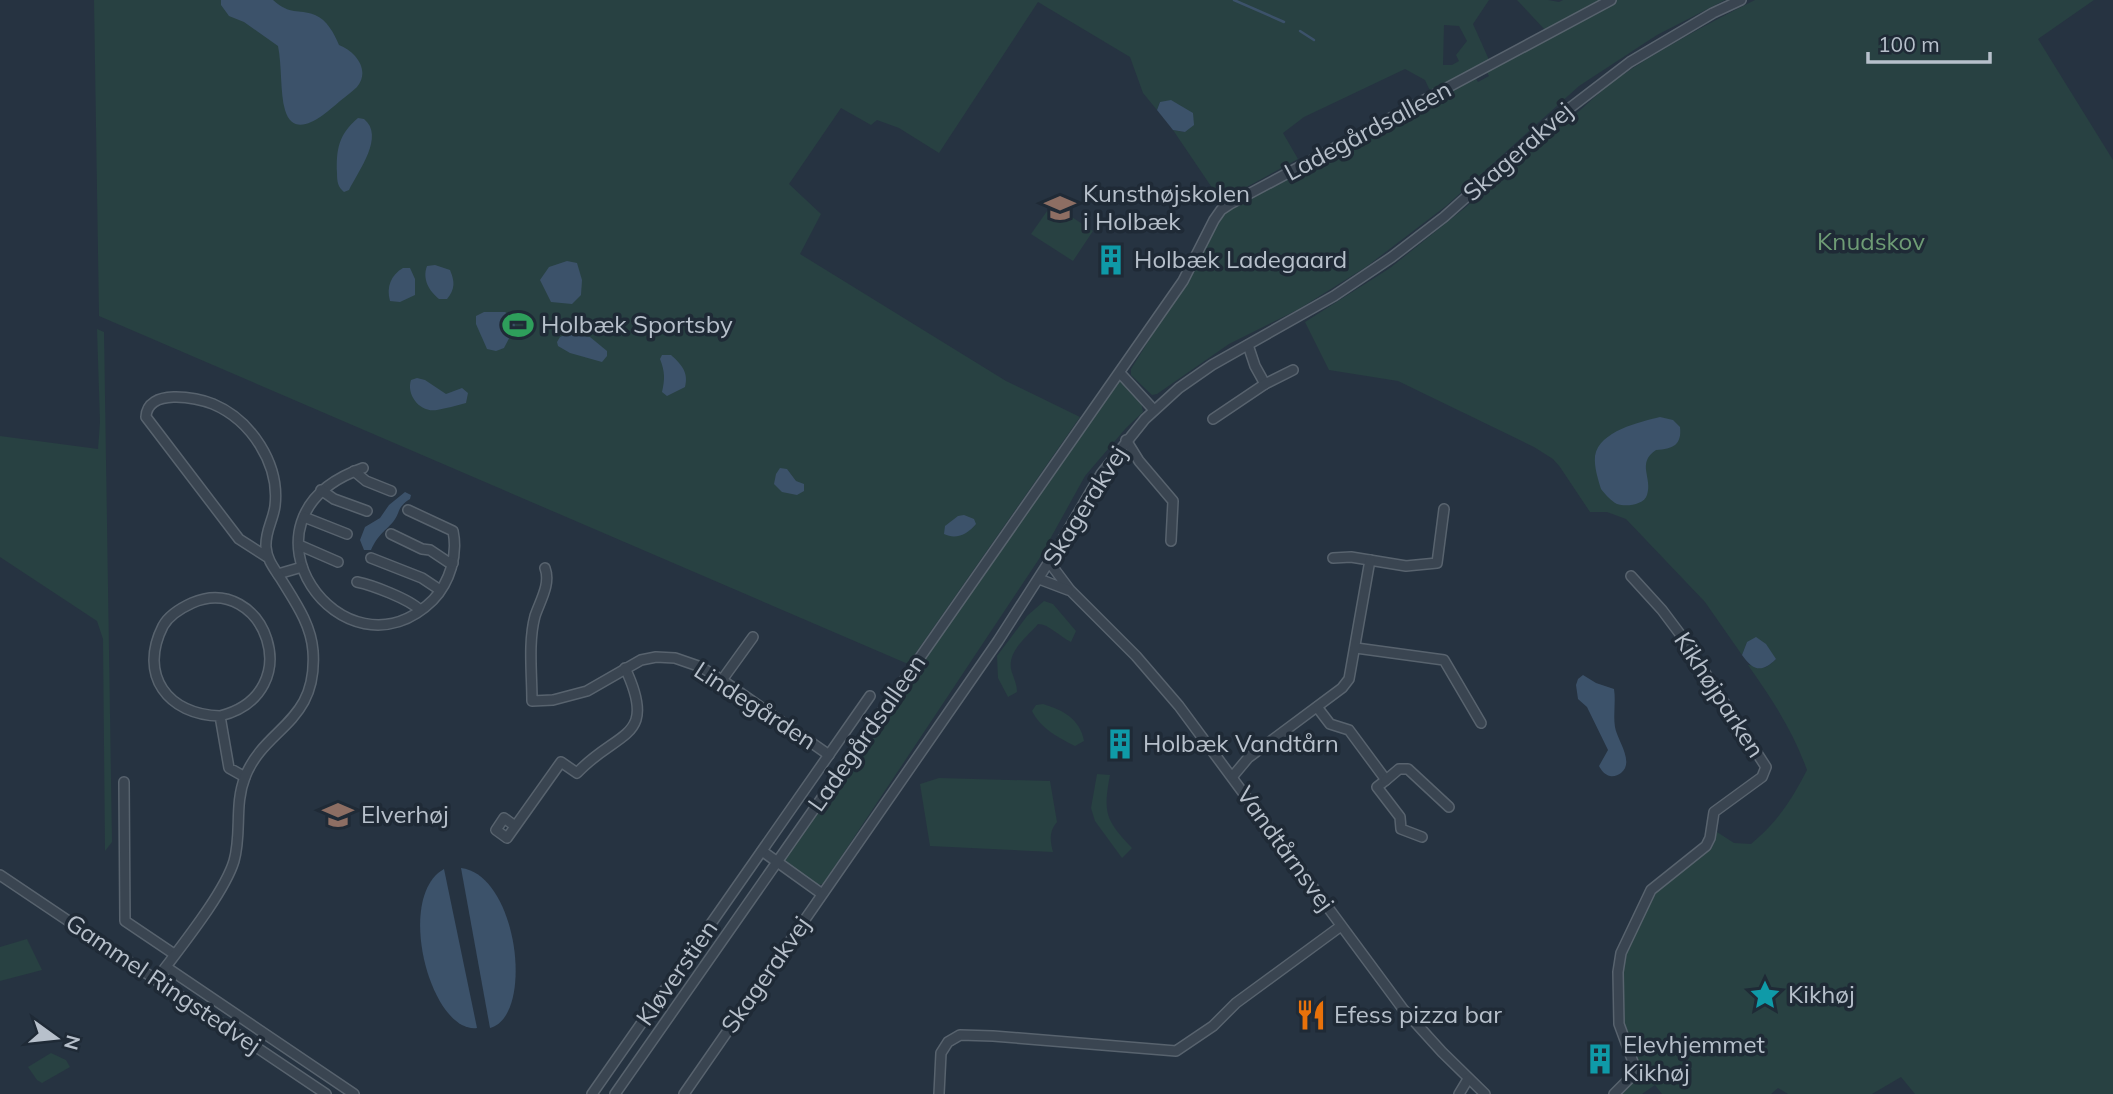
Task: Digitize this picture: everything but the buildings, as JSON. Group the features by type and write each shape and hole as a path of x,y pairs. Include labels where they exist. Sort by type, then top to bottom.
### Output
{"street":[{"name":"Ladegårdsalleen","path":"615,1094 1120,373 1183,281 1221,210 1611,0"},
{"name":"Skagerakvej","path":"684,1094 998,642 1039,579 1095,482 1126,440 1154,410 1191,379 1334,296 1392,257 1444,217 1545,127 1630,62 1713,13 1741,0"},
{"path":"1243,347 1265,384"},
{"path":"1213,419 1265,384 1293,370"},
{"path":"1120,373 1154,410"},
{"path":"156,980 212,901 234,864 239,802 245,777 262,751 299,711 312,674 313,654 309,632 300,609 278,574 267,557 239,540 146,417 147,408 152,403 171,397 200,399 233,415 251,432 267,459 273,478 275,508 266,534 267,557"},
{"path":"1126,440 1139,461 1173,501 1171,541"},
{"path":"1117,452 1139,461"},
{"path":"391,491 366,481 359,469 340,476 321,490 304,517 299,545 302,566 318,597 330,608 348,618 382,623 405,618 419,610 440,590 453,563 453,531 408,510"},
{"path":"321,490 334,499 367,511"},
{"path":"1333,558 1351,557 1406,566 1437,563 1444,509"},
{"path":"304,517 347,534"},
{"path":"249,547 266,534"},
{"path":"391,534 453,563"},
{"path":"299,545 338,562"},
{"path":"371,558 422,578 440,590"},
{"path":"1230,772 1317,707 1352,675 1370,560"},
{"name":"Vandtårnsvej","path":"1049,562 1070,590 1142,662 1230,772 1403,1009 1485,1094"},
{"path":"278,574 302,566"},
{"name":"Lindegården","path":"545,568 548,576 534,619 532,701 553,700 579,694 596,687 625,668 656,657 675,658 701,667 722,680 829,755"},
{"name":"Kikhøjparken","path":"1614,1094 1630,1078 1633,1070 1633,1062 1619,1024 1618,972 1621,953 1656,885 1707,844 1714,813 1762,777 1766,767 1680,634 1631,576"},
{"name":"Vandtårnsvej","path":"1039,579 1070,590"},
{"path":"357,582 407,601 419,610"},
{"path":"211,598 229,601 247,610 260,623 268,637 272,654 268,676 259,694 247,706 220,716 202,716 187,711 167,696 157,678 155,668 155,642 165,622 180,608 211,598"},
{"path":"722,680 753,637"},
{"path":"1356,648 1444,660 1481,723"},
{"path":"515,826 561,762 577,773 629,731 637,715 638,701 625,668"},
{"name":"Kløverstien","path":"592,1094 870,696"},
{"path":"1317,707 1330,724 1349,730 1386,780"},
{"path":"220,716 229,766 234,772 245,777"},
{"path":"1422,837 1401,829 1399,817 1377,787 1399,769 1408,769 1449,807"},
{"path":"124,782 125,921 174,954"},
{"path":"761,852 822,894"},
{"name":"Gammel Ringstedvej","path":"0,875 326,1094"},
{"path":"939,1094 940,1058 943,1048 954,1038 966,1035 1176,1051 1213,1026 1236,1003 1342,926"},
{"path":"166,967 353,1094"},
{"path":"1459,1094 1468,1079"},
{"path":"1467,1094 1476,1086"}],"green space":[{"name":"Holbæk Sportsby","path":"94,0 1489,0 1473,24 1490,62 1431,93 1425,80 1405,69 1304,117 1283,133 1298,159 1221,201 1173,130 1185,132 1193,125 1192,113 1160,102 1157,110 1143,93 1130,57 1038,2 939,153 899,128 877,120 871,125 841,108 789,184 821,214 800,254 1006,381 1080,417 908,664 99,316","holes":["1444,25 1459,26 1467,41 1456,55 1459,61 1452,65 1443,65"]},
{"path":"1517,0 1559,2 1604,0 1546,31"},
{"path":"1615,0 1725,0 1657,35 1579,86 1446,206 1366,267 1299,309 1229,344 1157,394 1152,395 1131,375 1131,369 1172,303 1216,221 1230,208 1475,77 1478,82 1489,76 1486,70"},
{"name":"Knudskov","path":"1755,0 2094,0 2038,39 2113,160 2113,1094 1915,1094 1901,1077 1872,1094 1788,1094 1778,1088 1771,1094 1662,1094 1655,1085 1642,1094 1620,1094 1630,1086 1638,1071 1638,1063 1624,1022 1622,994 1625,959 1651,901 1661,887 1707,852 1713,845 1717,832 1734,843 1751,844 1783,810 1807,770 1781,716 1748,665 1763,668 1776,659 1747,642 1742,655 1705,602 1626,519 1607,512 1590,512 1553,459 1534,447 1398,381 1329,370 1305,322 1390,268 1466,207 1548,133 1566,122 1615,80 1684,37"},
{"path":"1052,204 1093,231 1073,261 1031,234"},
{"path":"97,329 104,332 112,842 105,851 103,639 97,621 0,557 0,436 98,449 100,422"},
{"path":"1118,380 1141,401 1143,412 1085,476 1039,559 823,884 818,885 783,860"},
{"path":"1044,601 1053,604 1076,631 1071,642 1038,624 1019,644 1012,656 1011,669 1017,692 1008,697 998,678 997,656 1027,616"},
{"path":"1043,704 1070,716 1079,727 1084,741 1075,746 1045,727 1032,711 1036,705"},
{"path":"1097,774 1110,775 1108,815 1116,830 1132,848 1122,858 1095,821 1091,808"},
{"path":"939,778 1050,781 1057,822 1051,836 1053,852 930,846 920,784"},
{"path":"27,939 42,970 0,981 0,947"},
{"path":"51,1053 66,1060 70,1067 42,1083 28,1067"}],"water":[{"path":"221,0 273,0 289,10 319,17 330,27 339,45 351,52 359,62 362,68 361,81 320,117 303,125 296,124 290,120 285,110 278,46 244,22 229,16 221,5"},
{"path":"1171,100 1193,113 1194,125 1185,132 1173,130 1157,110 1160,102"},
{"path":"358,118 364,119 370,126 371,144 349,190 344,192 337,179 338,149 343,136"},
{"path":"567,261 577,263 582,280 581,295 572,304 551,302 540,280 549,267"},
{"path":"435,265 450,270 452,274 453,289 447,299 439,299 427,284 427,266"},
{"path":"403,268 410,268 415,279 415,295 400,302 390,301 390,282"},
{"path":"484,312 505,312 514,318 515,327 504,348 496,351 487,349 476,324 476,316"},
{"path":"567,334 590,337 607,351 607,356 602,362 570,353 558,346 557,342"},
{"path":"662,355 671,355 681,365 686,377 685,387 667,396 662,392"},
{"path":"411,380 425,380 446,394 462,388 468,393 466,403 437,410 425,409 416,402 411,391"},
{"path":"1660,417 1673,420 1680,427 1678,442 1667,449 1656,450 1647,460 1648,489 1645,498 1634,504 1617,504 1601,489 1595,464 1598,447 1622,429"},
{"path":"780,468 787,469 796,481 804,484 804,491 797,495 782,492 774,484"},
{"path":"405,492 411,495 410,499 378,537 371,550 364,550 360,540 365,527 380,518 389,505"},
{"path":"958,516 974,519 976,524 962,535 944,534 945,526"},
{"path":"1756,637 1766,644 1776,659 1766,667 1754,667 1742,655 1747,642"},
{"path":"1583,675 1614,689 1615,727 1626,757 1625,768 1616,776 1606,775 1599,766 1608,750 1587,707 1578,699 1576,685"},
{"path":"461,868 480,876 496,894 507,919 514,946 516,974 512,999 504,1018 490,1028"},
{"path":"444,869 477,1028 460,1024 445,1010 433,988 424,961 420,933 422,906 429,884"}],"waterway":[{"path":"1234,0 1284,22"},
{"path":"1300,31 1314,40"}],"place":[{"name":"Kunsthøjskolen i Holbæk","path":"1060,208"},
{"name":"Holbæk Ladegaard","path":"1111,260"},
{"name":"Holbæk Sportsby","path":"518,325"},
{"name":"Holbæk Vandtårn","path":"1120,744"},
{"name":"Elverhøj","path":"338,815"},
{"name":"Kikhøj","path":"1765,995"},
{"name":"Efess pizza bar","path":"1311,1015"},
{"name":"Elevhjemmet Kikhøj","path":"1600,1059"}]}
